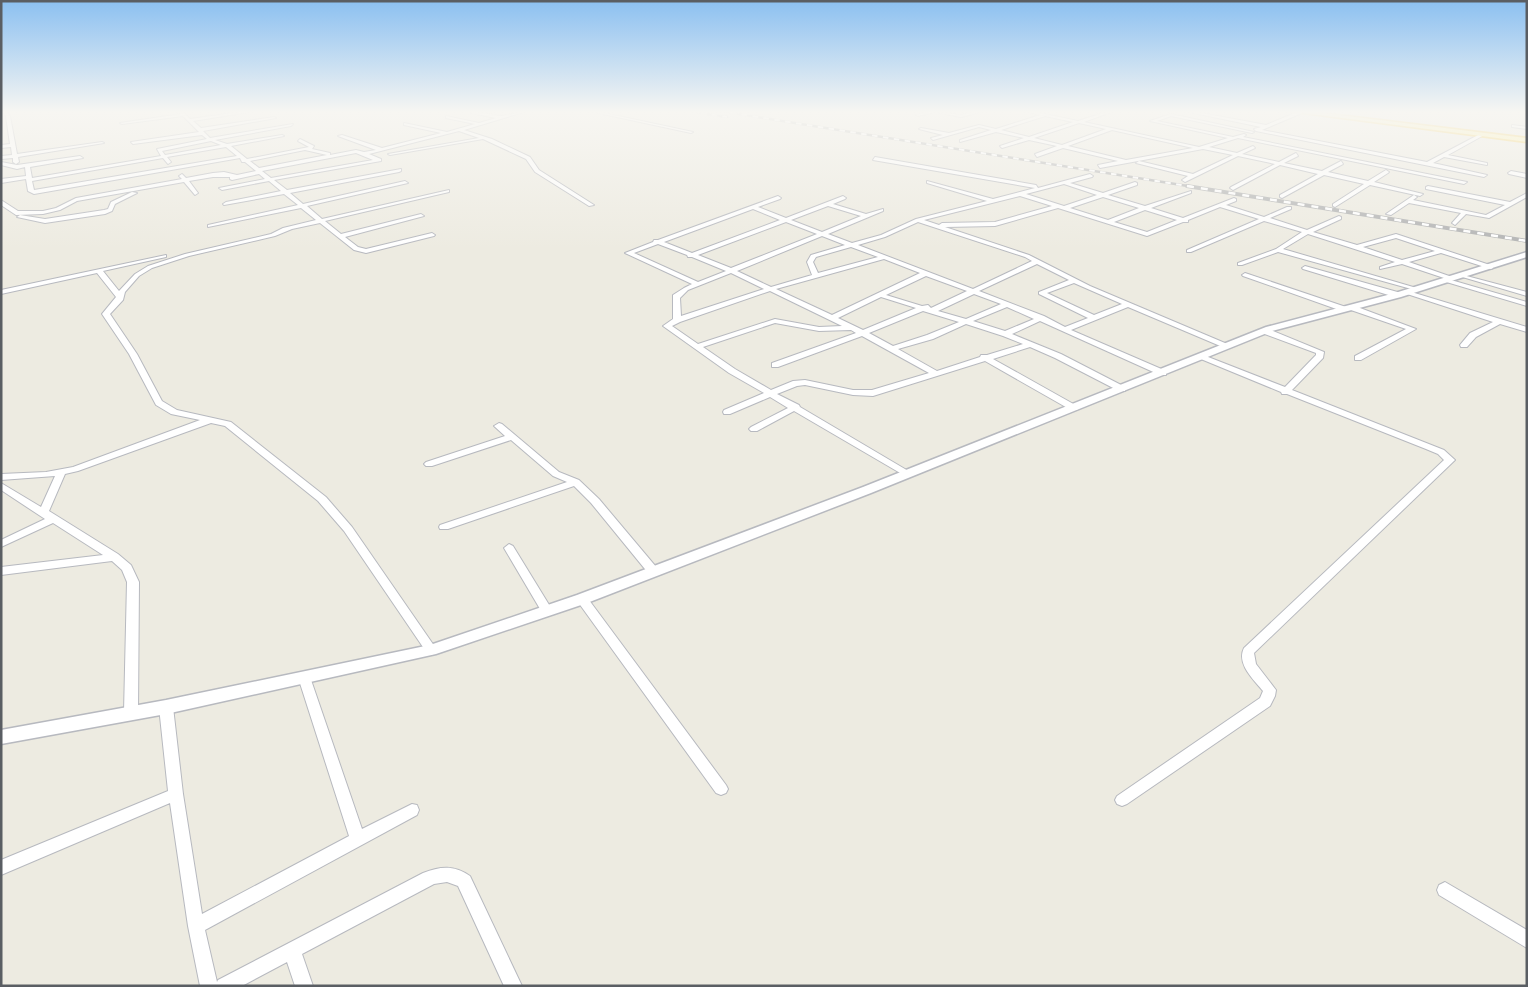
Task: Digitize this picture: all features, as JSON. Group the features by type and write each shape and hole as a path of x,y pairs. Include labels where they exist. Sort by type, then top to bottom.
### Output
{"street":[{"path":"1,158 14,157"},
{"path":"1,163 15,157"},
{"path":"15,157 17,167"},
{"path":"1,181 169,157"},
{"path":"27,166 30,191 36,192 255,157"},
{"path":"190,186 325,157"},
{"path":"222,188 379,160 374,157"},
{"path":"525,157 531,160 537,171 592,204"},
{"path":"1110,157 1194,176"},
{"path":"1100,166 1156,157"},
{"path":"1185,180 1234,157"},
{"path":"1249,157 1420,194"},
{"path":"1232,188 1292,157"},
{"path":"1336,157 1464,182"},
{"path":"1397,157 1484,175"},
{"path":"1415,172 1442,157"},
{"path":"1449,157 1485,164"},
{"path":"1,163 17,167 80,158"},
{"path":"164,158 186,180 195,193"},
{"path":"242,159 303,205 356,249 362,251 432,235"},
{"path":"875,159 1042,188"},
{"path":"1282,196 1341,163"},
{"path":"331,169 366,192"},
{"path":"226,204 399,170"},
{"path":"1335,205 1386,172"},
{"path":"1511,173 1527,176"},
{"path":"16,213 51,211 71,201 186,180 224,174 238,177"},
{"path":"816,276 810,262 811,257 882,236 918,220 1090,176"},
{"path":"930,182 992,200"},
{"path":"1390,214 1435,182"},
{"path":"210,226 404,183"},
{"path":"1064,183 1186,221"},
{"path":"931,225 995,224 1061,207 1135,184"},
{"path":"1,202 20,217 34,220 56,220 109,211 110,205 151,187"},
{"path":"1428,188 1510,204"},
{"path":"112,287 136,276 162,259 226,242 447,191"},
{"path":"118,192 129,196"},
{"path":"1107,222 1188,192"},
{"path":"1020,193 1149,234 1186,221 1234,200"},
{"path":"1409,201 1489,217 1527,195"},
{"path":"698,284 628,253 656,241 778,198"},
{"path":"690,256 843,198"},
{"path":"828,204 866,216"},
{"path":"1222,206 1357,247 1527,304"},
{"path":"752,208 1007,304 1162,373"},
{"path":"1189,251 1289,208"},
{"path":"677,320 676,298 686,289 881,210"},
{"path":"1455,224 1464,213"},
{"path":"340,236 421,216"},
{"path":"1240,264 1278,250 1307,232 1339,218"},
{"path":"918,220 1011,250 1128,304 1228,346"},
{"path":"1,292 249,240 292,227"},
{"path":"1357,247 1396,236 1490,267"},
{"path":"226,242 249,240"},
{"path":"656,241 690,256 730,270 852,327 935,373"},
{"path":"1278,250 1527,330"},
{"path":"1382,268 1441,251"},
{"path":"1,737 166,707 430,650 582,599 653,570 907,474 1265,331 1407,292 1527,254"},
{"path":"885,257 770,289 677,320 668,324 668,328 696,347 907,474"},
{"path":"775,365 974,292 1038,262"},
{"path":"1305,268 1407,292"},
{"path":"99,271 120,297"},
{"path":"832,318 926,273"},
{"path":"1245,275 1412,329 1358,358"},
{"path":"136,276 122,291 120,297 106,314 137,360 155,397 166,408 233,428 322,499 348,529 430,650"},
{"path":"1452,278 1527,294"},
{"path":"1075,280 1041,293 1092,317"},
{"path":"880,295 929,308 1006,334 1031,344 1122,389"},
{"path":"892,349 969,321 1007,304"},
{"path":"1066,329 1128,304"},
{"path":"1006,334 1041,318"},
{"path":"696,347 775,321 819,329 852,327"},
{"path":"1464,345 1473,335 1498,322"},
{"path":"1265,331 1321,353 1285,392"},
{"path":"727,412 771,392 801,382 850,393 873,393 984,357 1031,344"},
{"path":"984,357 1074,408"},
{"path":"1122,800 1265,702 1270,690 1249,664 1246,657 1248,651 1450,460 1441,452 1200,357"},
{"path":"754,429 796,407"},
{"path":"1,477 32,477 62,473 210,420"},
{"path":"499,426 556,474 576,482 595,501 653,570"},
{"path":"429,464 512,437"},
{"path":"1,544 48,516 62,473"},
{"path":"444,527 576,482"},
{"path":"1,486 114,557 127,568 133,582 131,712"},
{"path":"508,548 547,611"},
{"path":"1,570 114,557"},
{"path":"582,599 721,789"},
{"path":"304,677 358,839"},
{"path":"166,707 176,794 196,926 209,986"},
{"path":"1,868 176,794"},
{"path":"196,926 412,810"},
{"path":"224,986 429,878 449,874 457,876 464,881 513,986"},
{"path":"1445,890 1527,940"},
{"path":"292,950 304,986"}],"railway":[{"path":"1007,157 1194,187"},
{"path":"1187,186 1527,241"}]}
